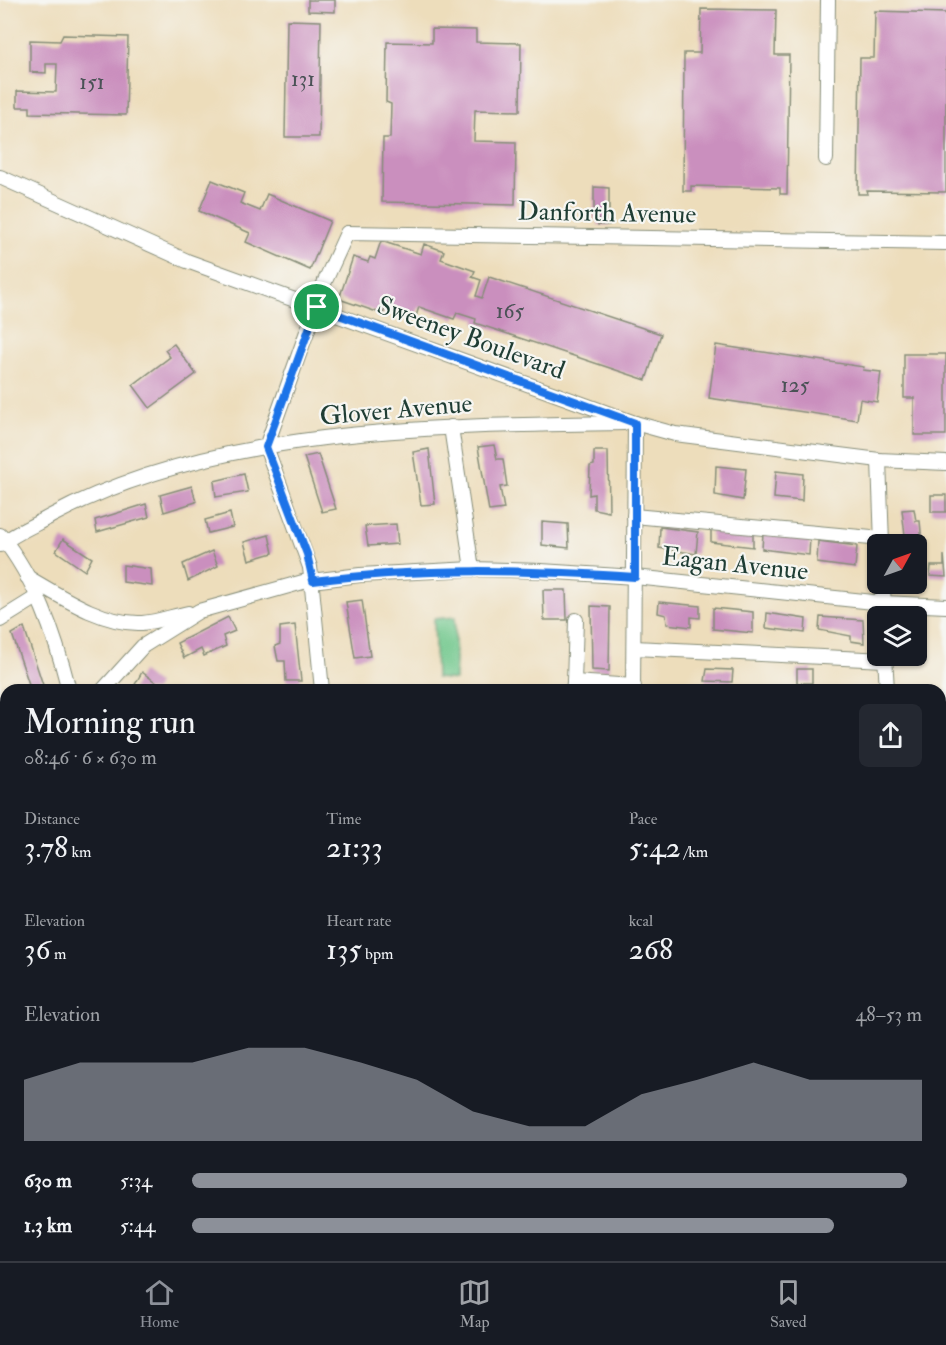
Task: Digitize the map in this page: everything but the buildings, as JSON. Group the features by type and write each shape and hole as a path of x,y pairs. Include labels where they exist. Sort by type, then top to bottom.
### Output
{"street":[{"path":"826,159 828,0"},
{"name":"Sweeney Boulevard","path":"0,177 188,261 635,423 675,434 879,460 946,463"},
{"name":"Danforth Avenue","path":"317,307 325,281 347,233 946,243"},
{"path":"317,307 266,447 307,554 313,581 322,684"},
{"path":"634,684 635,423"},
{"name":"Glover Avenue","path":"2,540 84,499 156,473 266,447 366,433 451,428 635,423"},
{"path":"451,428 472,569"},
{"path":"879,460 882,534"},
{"path":"634,516 867,540"},
{"path":"2,540 27,577 55,635 67,684"},
{"name":"Eagan Avenue","path":"27,577 79,607 115,618 142,623 303,582 360,575 472,569 635,577 867,608"},
{"path":"0,620 37,597"},
{"name":"Eagan Avenue","path":"927,607 946,606"},
{"name":"Eagan Avenue","path":"108,684 143,646 199,610"},
{"path":"574,684 576,620"},
{"path":"634,648 867,657"},
{"path":"886,666 887,684"}],"green space":[{"path":"455,617 455,680 436,678 434,619"}],"route":[{"path":"317,307 635,423 635,577 472,569 360,575 313,581 307,554 266,447 317,307"}]}
